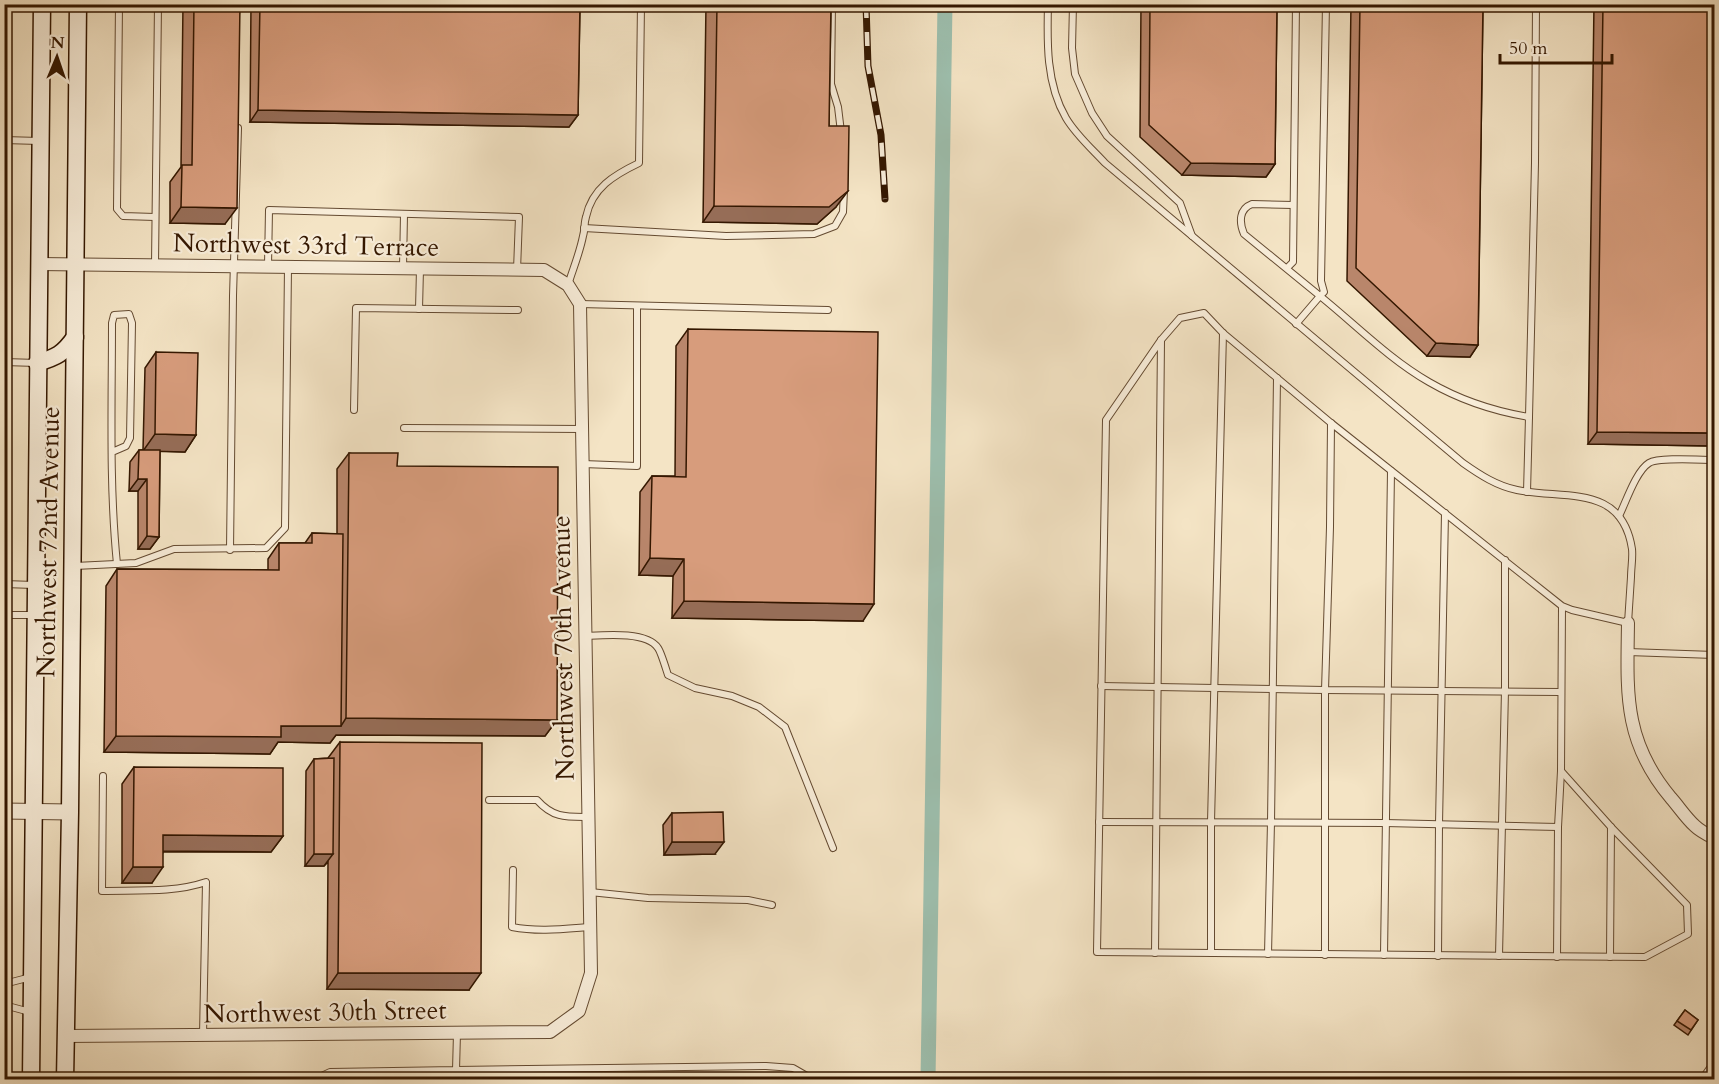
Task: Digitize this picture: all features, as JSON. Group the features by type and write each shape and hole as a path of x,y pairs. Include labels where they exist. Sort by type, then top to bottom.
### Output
{"main road":[{"name":"Northwest 72nd Avenue","path":"31,1080 42,4"},
{"name":"Northwest 72nd Avenue","path":"65,1080 77,264 78,4"},
{"path":"38,363 54,358 65,351 75,337"}],"street":[{"name":"Northwest 33rd Terrace","path":"38,264 544,270 568,285"},
{"path":"568,285 580,304"},
{"name":"Northwest 70th Avenue","path":"579,1011 591,973 580,304"},
{"path":"1628,623 1629,708 1634,732 1643,755 1656,781 1696,827 1714,838"},
{"path":"4,811 70,812"},
{"name":"Northwest 30th Street","path":"65,1036 550,1032 579,1011"},
{"path":"1707,1080 1714,1070"}],"lane":[{"path":"119,4 117,209 123,216 155,217"},
{"path":"155,265 158,4"},
{"path":"568,285 592,200 600,188 617,174 639,164 641,4"},
{"path":"832,4 831,84 838,107 842,139"},
{"path":"1048,4 1047,48 1054,93 1066,118 1105,163 1463,463 1507,488 1579,496 1606,506 1619,516 1625,526 1632,552 1628,623 1562,606 1331,423 1223,333 1204,313 1180,318 1161,340 1106,420 1097,952 1644,957 1688,934 1687,905 1611,827 1561,771"},
{"path":"1072,4 1072,48 1075,74 1092,113 1107,136 1180,203 1192,236"},
{"path":"1287,268 1293,262 1296,4"},
{"path":"1296,324 1324,292 1321,281 1326,4"},
{"path":"1527,492 1535,163 1536,4"},
{"path":"230,550 238,119"},
{"path":"4,140 40,141"},
{"path":"584,228 726,236 814,234 835,226 843,212 845,181"},
{"path":"1293,205 1252,204 1246,206 1241,217 1244,234 1393,356 1428,381 1475,404 1529,417"},
{"path":"268,267 268,210 519,217 517,270"},
{"path":"403,268 404,213"},
{"path":"73,566 136,563 174,549 266,548 285,528 288,267"},
{"path":"419,309 420,269"},
{"path":"580,304 828,310"},
{"path":"583,464 637,466 637,306"},
{"path":"354,410 356,308 518,310"},
{"path":"112,452 126,446 130,438 132,323 129,314 114,315 112,323 112,452 113,528 117,564"},
{"path":"1211,953 1211,822 1223,333"},
{"path":"1155,953 1161,340"},
{"path":"4,362 38,363"},
{"path":"1268,954 1277,378"},
{"path":"1325,955 1325,690 1331,423"},
{"path":"404,428 582,429"},
{"path":"1619,516 1640,473 1648,464 1657,460 1714,460"},
{"path":"1384,956 1391,471"},
{"path":"1438,956 1445,513"},
{"path":"1499,956 1505,690 1505,560"},
{"path":"4,584 35,585"},
{"path":"1557,957 1557,827 1561,771 1562,606"},
{"path":"4,615 35,615"},
{"path":"586,636 619,635 648,640 658,648 668,675 695,688 732,696 759,707 785,727 833,848"},
{"path":"1628,652 1714,655"},
{"path":"1101,686 1561,692"},
{"path":"103,776 102,891 152,890 194,886 206,882 203,1035"},
{"path":"489,800 537,800 545,809 563,817 588,817"},
{"path":"1100,822 1385,823 1557,827"},
{"path":"1610,957 1611,827"},
{"path":"513,870 512,927 545,931 590,927"},
{"path":"590,892 648,898 748,900 772,905"},
{"path":"4,984 32,977"},
{"path":"4,1005 31,1013"},
{"path":"456,1070 457,1033"},
{"path":"313,1080 330,1072 766,1066 793,1068 814,1080"}],"building":[{"path":"4,4 9,4 7,90 4,90"},
{"path":"194,4 240,4 237,208 181,207 182,165 192,165"},
{"path":"260,4 580,4 578,115 258,110"},
{"path":"717,4 831,4 829,126 849,126 848,191 829,207 714,206"},
{"path":"1150,4 1277,4 1275,164 1191,163 1149,125"},
{"path":"1360,4 1483,4 1478,345 1436,343 1356,268"},
{"path":"1603,4 1714,4 1714,433 1597,432"},
{"path":"4,153 9,153 4,311"},
{"path":"688,329 878,332 874,604 684,601 684,559 650,558 652,476 686,477"},
{"path":"156,352 198,353 196,435 155,434"},
{"path":"4,384 6,384 4,419"},
{"path":"139,450 160,450 159,537 147,536 147,479 138,479"},
{"path":"349,453 398,453 397,466 558,467 557,720 346,718"},
{"path":"312,533 343,534 341,726 281,726 281,737 116,736 117,569 279,570 279,543 312,543"},
{"path":"4,628 10,629 9,717 4,717"},
{"path":"340,742 482,743 481,973 338,973"},
{"path":"334,758 333,854 314,854 314,759"},
{"path":"134,767 283,768 283,836 163,835 163,867 133,867"},
{"path":"723,812 724,842 672,842 672,813"},
{"path":"1685,1010 1698,1020 1691,1030 1677,1021"}],"waterway":[{"path":"928,1080 945,4"}],"railway":[{"path":"866,4 868,66 881,135 885,199"}]}
